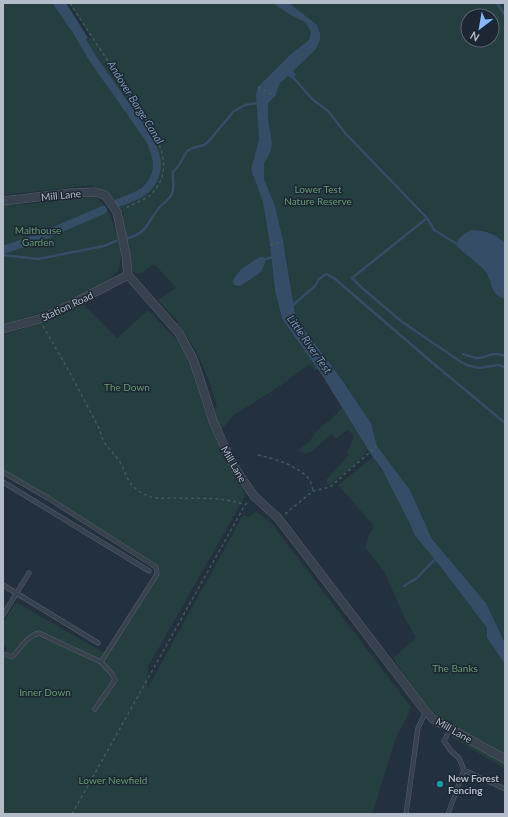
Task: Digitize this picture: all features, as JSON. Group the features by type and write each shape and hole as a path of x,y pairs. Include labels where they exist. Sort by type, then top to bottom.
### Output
{"street":[{"name":"Mill Lane","path":"3,202 71,193 95,192 105,195 116,212 126,255 128,275 178,333 193,359 213,421 224,448 236,470 254,496 278,518 433,719 505,759"},
{"name":"Station Road","path":"3,329 39,319 128,275"}],"lane":[{"path":"3,472 48,498 156,567 157,574 101,662"},
{"path":"3,482 149,571"},
{"path":"3,615 29,572"},
{"path":"3,585 98,643"},
{"path":"3,654 12,657 34,634 40,633 101,662 112,674 115,680 95,709"},
{"path":"406,814 418,728 426,711"},
{"path":"450,729 444,741 451,751 459,758 464,770 505,789"},
{"path":"448,814 464,770"}],"path":[{"path":"70,3 149,124 162,151 164,172 162,179 153,192 147,198 116,212"},
{"path":"258,87 275,96"},
{"path":"270,245 283,240"},
{"path":"39,319 100,430 102,439 114,453 124,468 127,479 134,487 152,497 221,499 236,501 245,505"},
{"path":"284,515 313,491 330,487 377,446"},
{"path":"258,455 274,459 300,471 310,480 313,491"},
{"path":"72,814 245,505 254,496"}],"green space":[{"name":"Lower Test Nature Reserve","path":"3,3 52,3 80,42 91,37 69,3 505,3 505,243 490,233 471,230 457,242 457,246 484,270 496,294 505,299 505,643 486,603 432,539 410,490 377,446 371,423 340,377 296,319 285,252 272,260 275,290 282,319 318,368 315,371 310,364 280,386 234,415 221,430 213,411 217,406 202,363 191,343 177,323 178,322 158,300 176,288 154,264 140,274 133,272 122,217 124,214 112,198 92,185 3,195"},
{"name":"Malthouse Garden","path":"96,197 109,212 113,221 120,245 121,261 118,270 111,278 83,294 29,317 3,325 3,205"},
{"path":"83,304 117,338 148,310 176,339 189,358 217,442 245,494 148,667 147,689 243,515 249,517 256,511 272,524 411,707 396,738 372,814 3,814 3,656 7,648 3,645 3,623 16,602 106,654 157,574 156,566 3,472 3,335 34,325"},
{"path":"342,408 368,450 356,464 329,485 326,480 349,455 347,452 354,437 348,429 336,439 332,434 311,452 306,454 298,450 309,442 318,429 329,421"},
{"name":"The Banks","path":"373,457 471,597 498,651 505,659 505,754 483,741 450,726 416,694 393,658 416,638 404,617 385,573 365,547 374,526 338,485"},
{"path":"454,735 466,740 505,763 505,769 452,737"}],"water":[{"path":"52,3 66,3 88,38 80,43"},
{"name":"Little River Test","path":"272,3 289,3 317,25 320,33 320,40 316,49 293,71 296,75 292,79 288,76 280,83 275,96 268,103 268,120 272,143 271,151 264,164 264,179 275,206 283,241 296,319 340,377 371,423 377,446 410,490 432,539 486,603 505,643 505,664 487,638 487,628 414,534 382,469 370,453 322,375 282,319 275,290 263,202 251,169 259,140 256,94 258,87 291,54 309,40 311,32 305,22"},
{"path":"471,230 489,233 505,243 505,299 496,294 484,270 457,246 460,238"},
{"path":"260,257 266,259 262,271 240,286 234,285 233,281 238,273 244,267"}],"waterway":[{"path":"497,3 505,15"},
{"name":"Andover Barge Canal","path":"77,32 93,59 150,140 156,156 157,166 155,177 149,187 143,192 118,203"},
{"path":"292,76 312,99 328,111 346,134 427,218 434,230 457,244"},
{"path":"125,239 133,237 142,231 159,208 171,196 173,189 173,172 187,151 204,145 209,141 234,111 245,105 258,103"},
{"name":"Andover Barge Canal","path":"3,250 38,238 103,210"},
{"path":"427,218 352,278 401,321 461,362 469,366 480,368 498,365 505,367"},
{"path":"3,255 38,259 104,246 116,241"},
{"path":"266,259 273,257"},
{"path":"293,305 315,286 319,279 326,274 334,278 505,423"},
{"path":"463,354 476,358 492,354 500,354 505,356"},
{"path":"404,586 417,578 436,558"}],"place":[{"name":"New Forest Fencing","path":"440,784"}],"park label":[{"name":"The Down","path":"127,387"},
{"name":"Inner Down","path":"45,692"},
{"name":"Lower Newfield","path":"113,780"}]}
